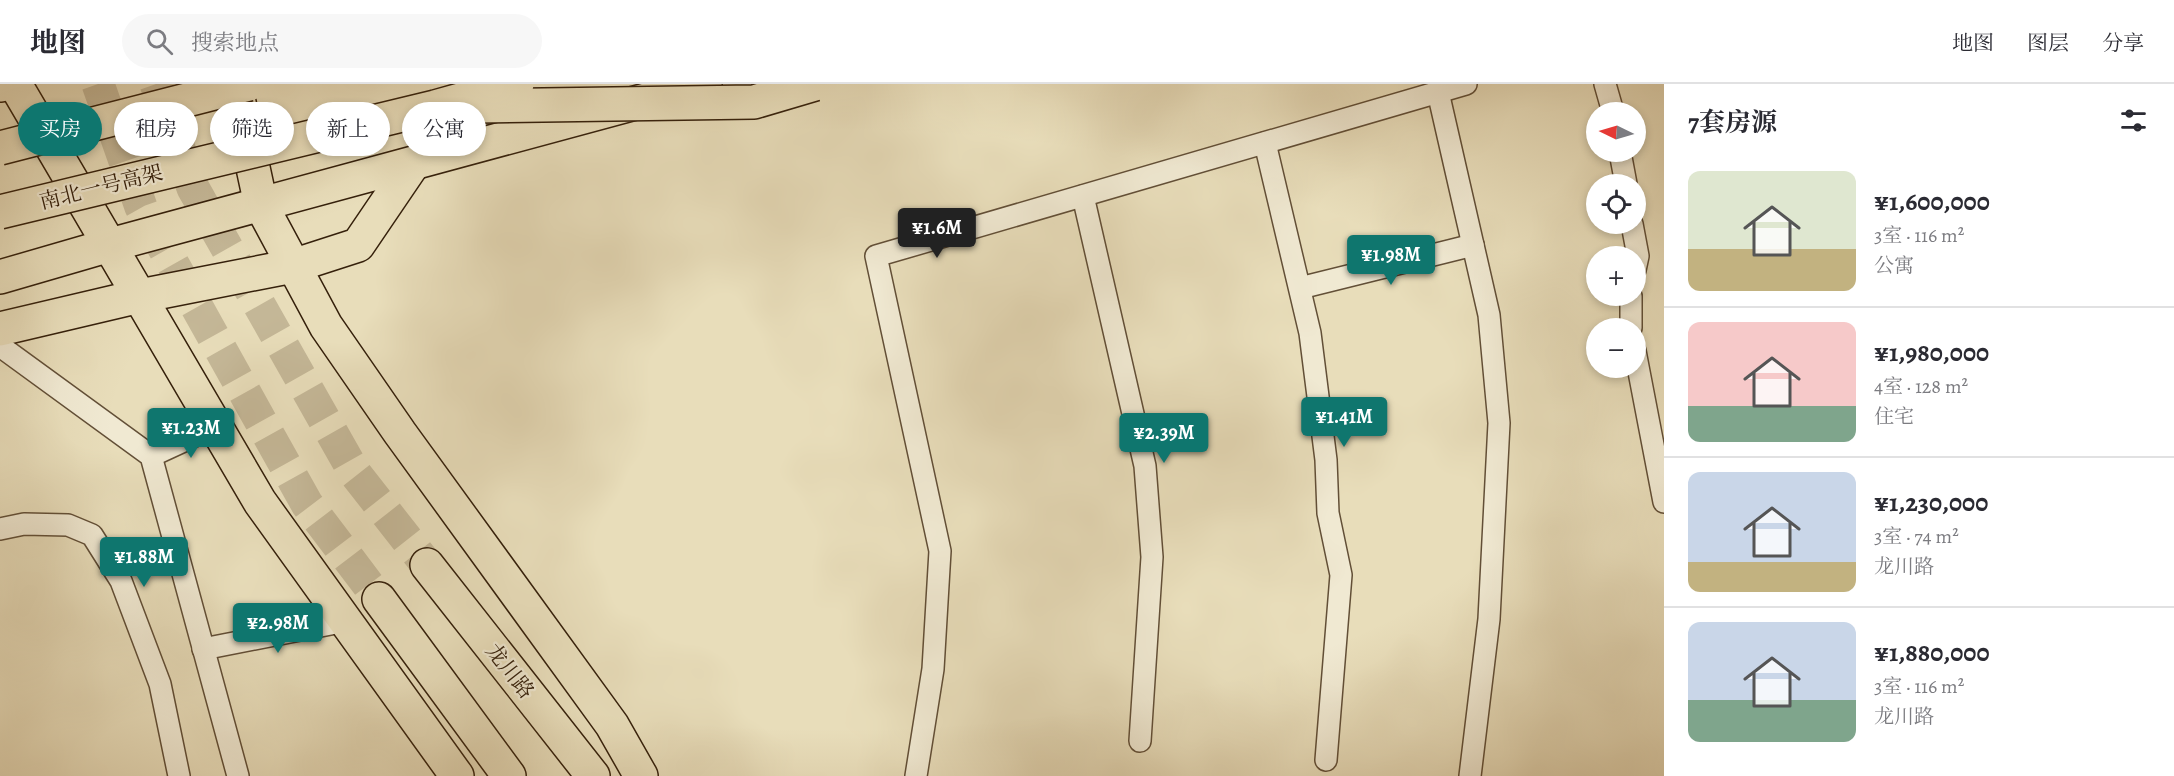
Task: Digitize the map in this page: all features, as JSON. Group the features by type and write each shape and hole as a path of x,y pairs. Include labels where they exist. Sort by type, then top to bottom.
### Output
{"main road":[{"path":"0,86 5,84"},
{"path":"15,84 261,502 457,776"},
{"path":"236,84 261,205 326,326 400,433 612,725 641,776"},
{"path":"0,148 249,84"},
{"name":"南北一号高架","path":"453,102 517,84"},
{"path":"0,277 110,245 705,84"},
{"path":"486,106 754,102 815,84"},
{"name":"南北一号高架","path":"0,212 402,115"},
{"path":"0,329 140,296 293,266 358,245 413,164"},
{"name":"龙川路","path":"427,565 593,776"},
{"path":"379,599 508,776"}],"street":[{"path":"916,776 933,669 940,551 876,256 1466,84"},
{"path":"1605,84 1610,102"},
{"path":"1438,92 1489,315 1499,423 1489,619 1470,776"},
{"path":"1265,143 1310,333 1326,460 1328,513 1341,575 1326,760"},
{"path":"1083,196 1145,466 1152,557 1140,741"},
{"path":"1300,288 1473,245"},
{"path":"0,346 151,456 238,776"},
{"path":"1640,378 1664,502"},
{"path":"151,456 216,426"},
{"path":"0,529 24,524 68,525 92,535 121,581 160,684 179,776"},
{"path":"203,649 346,621"}],"tunnel":[{"path":"98,84 141,207 307,504 379,599"},
{"path":"156,84 193,188 354,472 427,565"}]}
